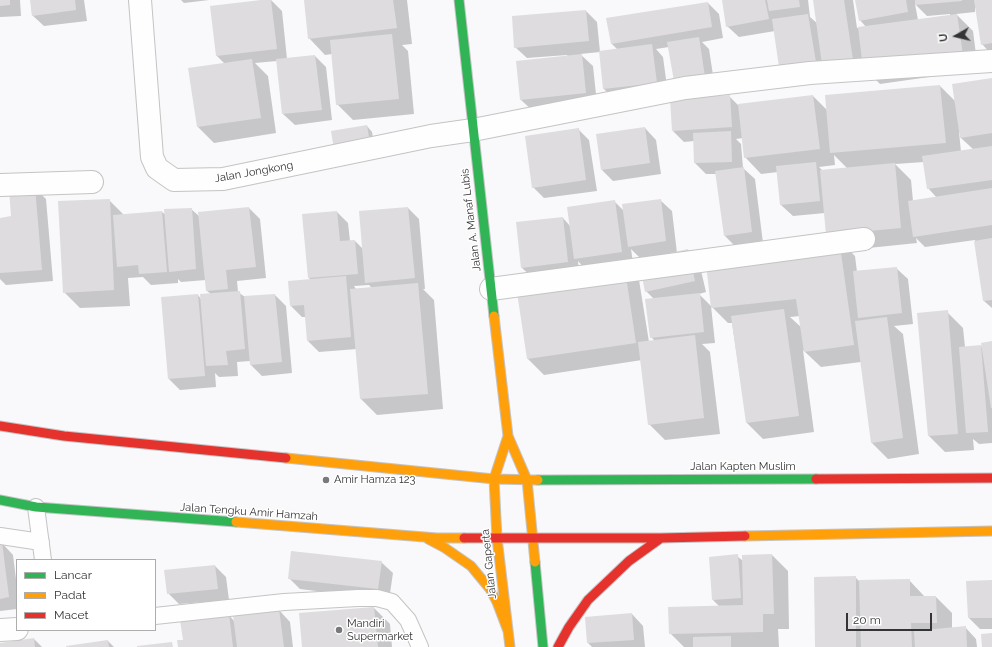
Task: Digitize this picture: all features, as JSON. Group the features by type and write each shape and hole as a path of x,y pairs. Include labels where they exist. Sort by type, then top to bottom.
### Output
{"main road":[{"name":"Jalan A. Manaf Lubis","path":"459,0 508,436 527,480"},
{"path":"0,426 64,436 494,479"},
{"name":"Jalan A. Manaf Lubis","path":"494,479 508,436"},
{"name":"Jalan Kapten Muslim","path":"494,479 992,478"},
{"name":"Jalan Gaperta","path":"494,479 497,538 510,647"},
{"path":"527,480 534,539 543,647"},
{"name":"Jalan Tengku Amir Hamzah","path":"0,500 36,507 423,537 497,538"},
{"path":"497,538 661,538 992,531"},
{"path":"423,537 445,548 471,566 490,589 497,602 508,631"},
{"path":"558,647 569,627 588,600 608,580 661,538"}],"street":[{"name":"Jalan Jongkong","path":"140,0 152,157 157,168 174,180 223,180 431,136 473,130 685,88 810,73 992,62"},
{"path":"0,185 92,182"},
{"path":"491,289 864,239"},
{"path":"0,630 16,629"}],"lane":[{"path":"36,507 43,559"},
{"path":"0,536 41,542"},
{"path":"156,616 284,602 377,598 392,602 408,620 420,647"}],"building":[{"path":"0,0 10,0 10,5 0,6"},
{"path":"30,0 75,0 76,10 32,16"},
{"path":"271,0 277,49 216,56 210,6"},
{"path":"304,0 393,0 397,28 308,39"},
{"path":"722,0 765,0 769,19 726,27"},
{"path":"767,0 799,0 800,7 769,11"},
{"path":"813,0 844,0 853,60 822,64"},
{"path":"855,0 906,0 908,12 859,21"},
{"path":"915,0 962,0 962,1 915,5"},
{"path":"974,0 992,0 992,43 981,45"},
{"path":"708,2 712,27 611,44 606,18"},
{"path":"586,10 589,41 514,48 512,16"},
{"path":"808,14 816,62 779,67 772,19"},
{"path":"957,14 963,55 863,68 858,27"},
{"path":"392,34 399,99 336,105 330,40"},
{"path":"699,37 705,77 674,81 667,42"},
{"path":"652,44 657,83 603,89 599,51"},
{"path":"582,54 586,93 520,100 516,61"},
{"path":"315,55 322,110 282,114 276,59"},
{"path":"252,59 261,118 197,127 188,68"},
{"path":"992,78 992,133 960,138 952,84"},
{"path":"940,85 946,143 830,153 825,95"},
{"path":"730,95 732,127 672,131 670,99"},
{"path":"813,95 820,149 744,158 738,104"},
{"path":"367,125 370,144 334,150 331,131"},
{"path":"645,127 650,163 601,170 596,134"},
{"path":"579,128 586,180 532,188 525,136"},
{"path":"731,131 732,162 694,163 693,133"},
{"path":"992,146 992,180 927,189 922,156"},
{"path":"816,162 820,201 780,205 776,166"},
{"path":"895,163 901,228 826,235 820,170"},
{"path":"744,167 752,232 724,236 715,171"},
{"path":"35,187 42,270 0,273 0,218 11,216 9,189"},
{"path":"992,188 992,225 913,237 908,201"},
{"path":"110,199 114,290 63,293 58,201"},
{"path":"661,199 666,241 628,247 622,204"},
{"path":"615,200 622,252 574,259 567,207"},
{"path":"249,207 256,267 226,270 228,289 206,291 198,212"},
{"path":"408,207 415,278 365,283 359,211"},
{"path":"192,208 196,269 169,272 164,209"},
{"path":"162,211 167,272 139,274 138,265 117,267 113,215"},
{"path":"337,211 340,241 355,240 358,274 308,278 302,214"},
{"path":"563,217 568,262 521,268 516,222"},
{"path":"992,238 992,300 983,301 974,241"},
{"path":"839,239 854,345 804,352 796,299 711,308 705,255"},
{"path":"688,249 695,281 645,292 639,260"},
{"path":"624,263 636,343 527,359 515,279"},
{"path":"897,267 902,313 858,318 853,271"},
{"path":"346,276 351,337 307,341 304,305 290,306 288,281"},
{"path":"418,283 428,394 360,399 350,289"},
{"path":"240,291 245,349 226,351 228,365 206,366 200,294"},
{"path":"700,293 704,332 650,338 645,299"},
{"path":"198,294 205,376 168,379 161,297"},
{"path":"275,294 282,362 250,365 244,296"},
{"path":"784,309 799,416 746,423 731,316"},
{"path":"948,310 958,434 928,436 917,313"},
{"path":"887,317 903,438 871,443 855,321"},
{"path":"695,335 704,418 648,425 638,342"},
{"path":"992,341 992,408 991,408 981,343"},
{"path":"981,345 988,432 966,433 959,347"},
{"path":"2,542 9,597 0,599 0,543"},
{"path":"291,551 382,561 378,589 288,579"},
{"path":"738,554 741,598 712,600 709,557"},
{"path":"772,554 774,614 763,614 763,632 669,634 668,607 743,605 742,555"},
{"path":"215,565 218,589 167,594 164,570"},
{"path":"856,576 856,647 815,647 814,577"},
{"path":"910,579 910,596 936,596 937,623 911,623 912,647 861,647 859,580"},
{"path":"992,580 992,618 968,618 966,581"},
{"name":"Mandiri Supermarket","path":"374,607 378,647 302,647 299,613"},
{"path":"279,609 284,647 237,647 233,615"},
{"path":"632,613 634,640 587,643 585,617"},
{"path":"229,614 233,647 178,647 177,640 183,640 180,620"},
{"path":"966,626 967,647 915,647 914,631"},
{"path":"992,633 992,647 982,647 981,634"},
{"path":"731,636 731,647 693,647 693,637"},
{"path":"34,638 35,647 0,647 0,643"},
{"path":"108,640 109,647 66,647 66,646"},
{"path":"172,642 173,647 137,647 137,646"}],"traffic: fast":[{"path":"459,0 494,316"},
{"path":"538,480 816,479"},
{"path":"0,500 36,507 236,522"},
{"path":"535,562 543,647"}],"traffic: slow":[{"path":"494,316 508,436 527,480 535,562"},
{"path":"508,436 494,479 497,538 510,647"},
{"path":"286,458 494,479 538,480"},
{"path":"236,522 437,538 464,538"},
{"path":"745,536 992,531"},
{"path":"428,539 445,548 471,566 490,589 497,602 508,631"}],"traffic: jam":[{"path":"0,426 64,436 286,458"},
{"path":"816,479 992,478"},
{"path":"464,538 661,538 745,536"},
{"path":"558,647 569,627 588,600 629,561 661,538"}],"place":[{"name":"Amir Hamza 123","path":"326,480"},
{"name":"Mandiri Supermarket","path":"339,630"}]}
